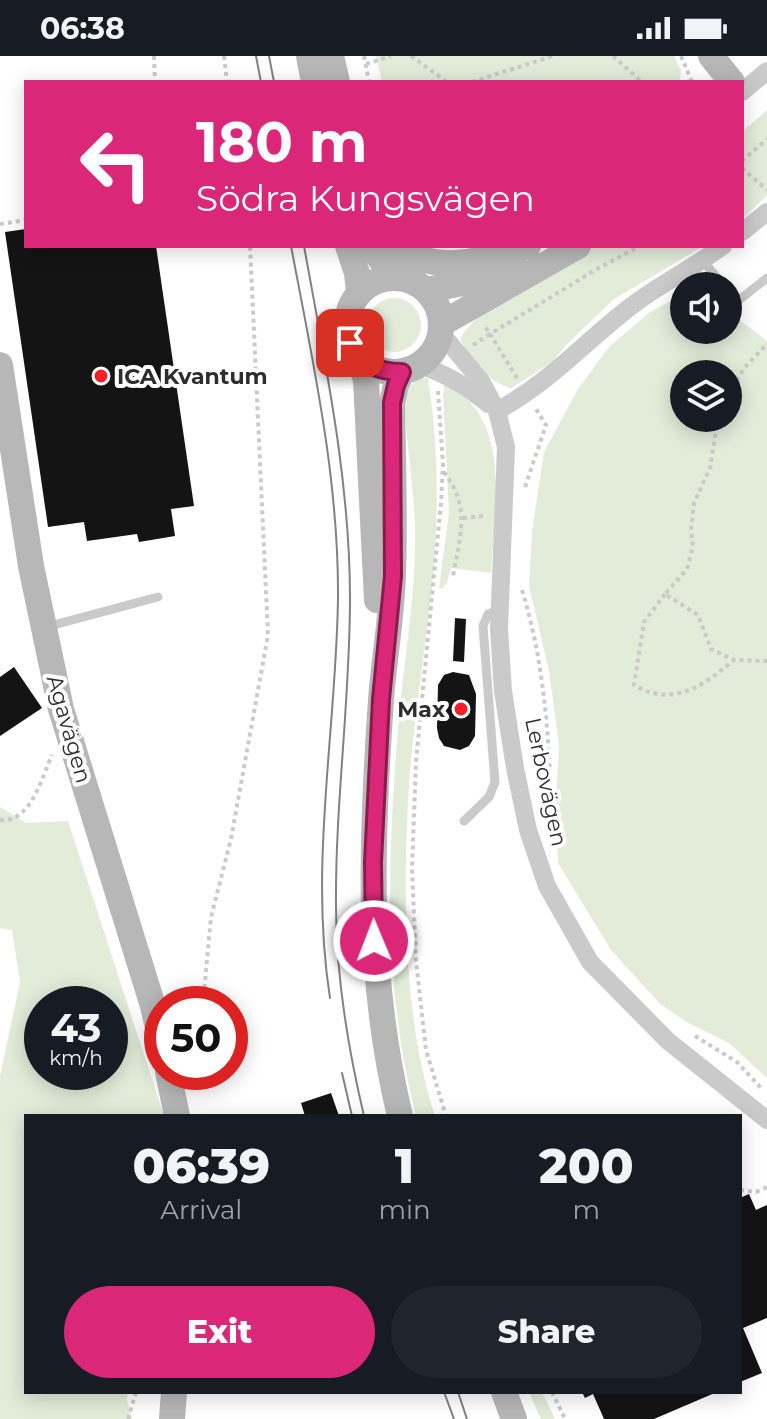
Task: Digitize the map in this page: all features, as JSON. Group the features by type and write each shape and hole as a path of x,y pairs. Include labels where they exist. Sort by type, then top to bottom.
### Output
{"main road":[{"path":"309,56 314,80"},
{"path":"331,56 337,80"},
{"path":"711,56 730,80"},
{"path":"349,248 357,273 359,293"},
{"path":"372,248 402,278"},
{"path":"401,248 432,263 455,264 520,248"},
{"path":"426,290 469,282 536,248"},
{"path":"441,328 575,248"},
{"path":"381,699 366,380 359,357 350,343 347,327 350,307 359,293 380,280 402,278 426,290 438,307 441,328 433,352 421,370 396,385 392,403 393,576 381,699 373,862 375,968 386,1058 400,1114"},
{"path":"359,357 377,369 421,370"},
{"name":"Agavägen","path":"0,365 3,408 61,709 147,986"},
{"path":"172,1090 177,1114"},
{"path":"172,1419 174,1394"},
{"path":"505,1394 514,1419"}],"street":[{"path":"744,90 767,71"},
{"path":"744,231 764,221"},
{"path":"421,370 471,389 497,411 554,374 636,302 720,248"},
{"name":"Lerbovägen","path":"441,328 481,381 497,411 506,447 500,610 503,691 528,830 547,886 590,962 668,1041 767,1120"}],"lane":[{"path":"703,261 712,272"},
{"path":"742,298 767,278"},
{"path":"43,628 158,597"},
{"path":"464,821 489,797 495,782 483,626 488,614 500,610"}],"path":[{"path":"154,56 155,80"},
{"path":"224,56 227,80"},
{"path":"364,56 369,80"},
{"path":"366,64 391,56"},
{"path":"411,56 444,80"},
{"path":"478,80 553,56"},
{"path":"613,56 640,80"},
{"path":"681,56 691,80"},
{"path":"744,159 767,139"},
{"path":"744,170 767,190"},
{"path":"0,224 24,220"},
{"path":"205,986 211,917 231,839 268,635 250,248"},
{"path":"459,354 636,248"},
{"path":"472,307 546,425 524,489"},
{"path":"742,372 767,344"},
{"path":"421,370 438,386 443,470 416,761 412,868 416,961 426,1050 445,1114"},
{"path":"716,432 710,468 694,503 693,546 687,569 644,622 634,685 650,694 678,693 704,685 734,660"},
{"path":"443,470 453,483 463,518 453,576"},
{"path":"519,581 532,622 547,710 552,843"},
{"path":"665,594 698,615 711,649 734,660 767,661"},
{"path":"0,820 10,820 24,810 54,750"},
{"path":"691,1034 737,1062 767,1095"},
{"path":"742,1190 756,1192 767,1187"},
{"path":"128,1419 135,1394"},
{"path":"553,1394 565,1419"}],"green space":[{"path":"376,56 674,56 681,70 680,80 382,80"},
{"path":"767,110 767,195 746,216 744,216 744,130"},
{"path":"592,248 700,248 614,299 552,362 511,388 487,375 460,339 484,312 521,286"},
{"path":"394,298 413,306 421,325 413,344 394,352 375,344 367,325 375,306"},
{"path":"670,301 670,344 742,344 742,322 767,341 767,1078 729,1043 685,1021 659,1003 611,950 558,863 556,799 559,744 549,671 529,586 532,532 544,452 578,389 609,347 650,312"},
{"path":"419,377 428,378 436,452 433,578 409,784 406,866 411,994 424,1077 434,1114 416,1114 405,1066 392,964 390,912 396,757 415,546 404,403 410,386"},
{"path":"445,383 467,399 482,419 491,442 496,494 491,573 451,568 442,589 439,588 449,512"},
{"path":"0,807 26,823 68,821 122,986 24,986 24,1090 128,1090 128,1005 144,1055 144,1090 156,1090 163,1114 24,1114 24,1394 128,1394 132,1419 0,1419 0,1076 20,982 12,930 0,928"},
{"path":"530,1394 543,1394 555,1419 541,1419"}],"building":[{"name":"ICA Kvantum","path":"24,229 24,248 156,248 194,506 171,509 175,536 139,542 137,534 87,541 84,522 48,527 5,232"},
{"path":"455,618 466,619 464,662 453,661"},
{"path":"14,667 42,708 0,736 0,677"},
{"path":"453,672 469,675 476,694 475,736 469,746 460,750 444,746 437,728 438,685 444,675"},
{"path":"331,1093 338,1114 304,1114 301,1103"},
{"path":"749,1194 756,1210 767,1205 767,1318 743,1328 762,1373 742,1381 742,1197"},
{"path":"593,1394 712,1394 654,1419 604,1419"}],"tram line":[{"path":"256,56 261,80"},
{"path":"269,56 274,80"},
{"path":"291,248 323,421 337,554 336,649 325,798 322,898 330,998"},
{"path":"304,248 335,421 346,510 350,599 336,868 337,934 344,1013 364,1114"},
{"path":"342,1073 352,1114"},
{"path":"445,1394 454,1419"},
{"path":"459,1394 467,1419"}],"place":[{"name":"ICA Kvantum","path":"101,376"},
{"name":"Max","path":"461,709"}],"route":[{"path":"350,343 359,357 374,368 402,372 392,403 393,576 381,699 373,862 374,941"}]}
